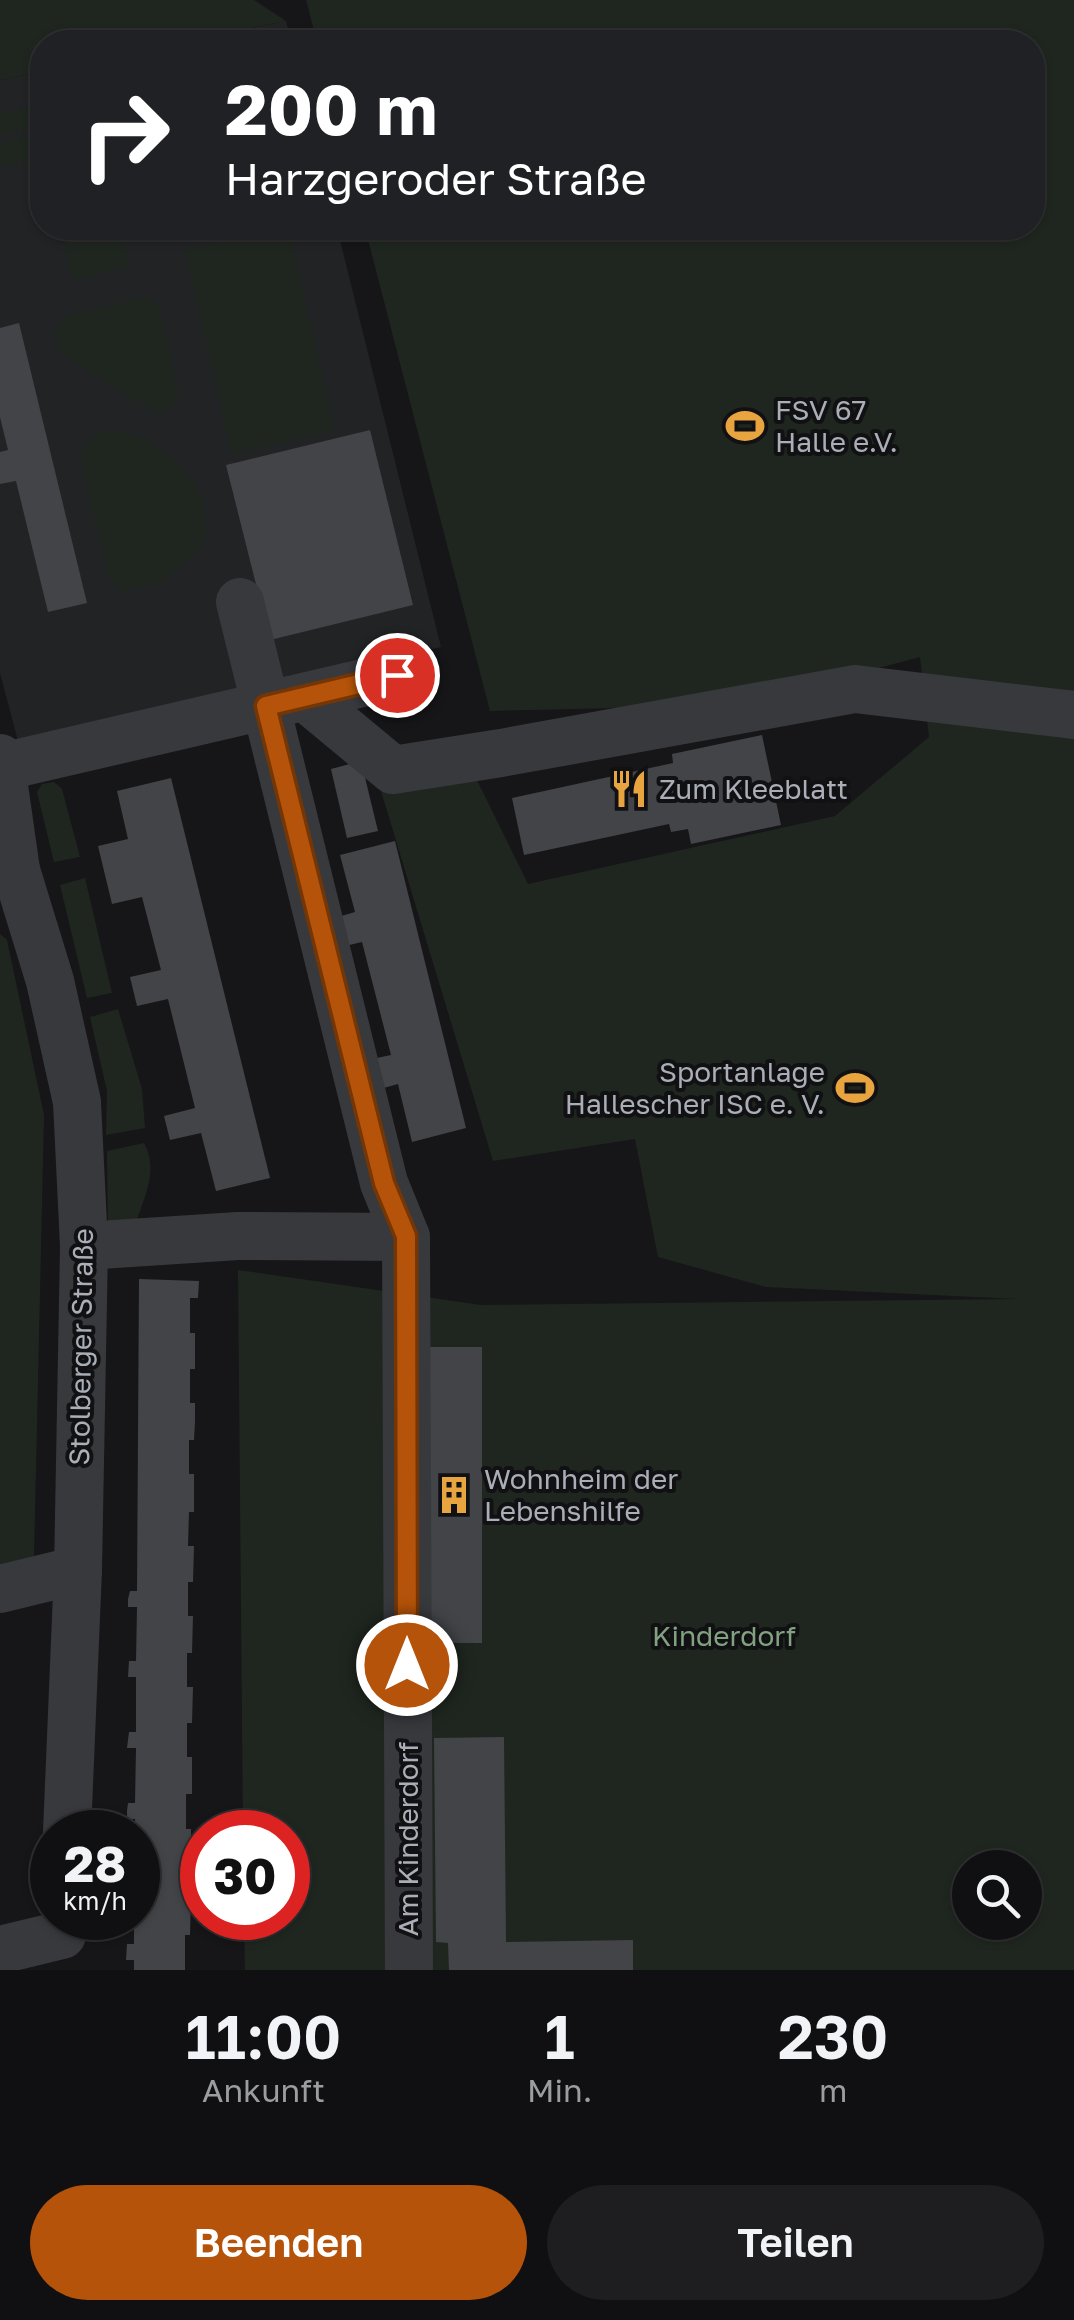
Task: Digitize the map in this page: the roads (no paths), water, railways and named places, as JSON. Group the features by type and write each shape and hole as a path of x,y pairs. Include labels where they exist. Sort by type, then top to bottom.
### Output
{"street":[{"name":"Am Kinderdorf","path":"240,602 286,701 384,1183 406,1236 409,1970"},
{"path":"1,763 397,675"},
{"path":"286,701 392,770 501,754 855,689 1074,715"},
{"name":"Stolberger Straße","path":"1,763 8,870 50,981 77,1102 84,1246 78,1570 68,1810"},
{"path":"84,1246 238,1236 406,1236"},
{"path":"0,1589 78,1570"},
{"path":"0,1950 61,1941"}],"place":[{"name":"FSV 67 Halle e.V.","path":"745,426"},
{"name":"Zum Kleeblatt","path":"629,789"},
{"name":"Sportanlage Hallescher ISC e. V.","path":"855,1088"},
{"name":"Wohnheim der Lebenshilfe","path":"454,1495"}],"park label":[{"name":"Kinderdorf","path":"724,1636"}]}
